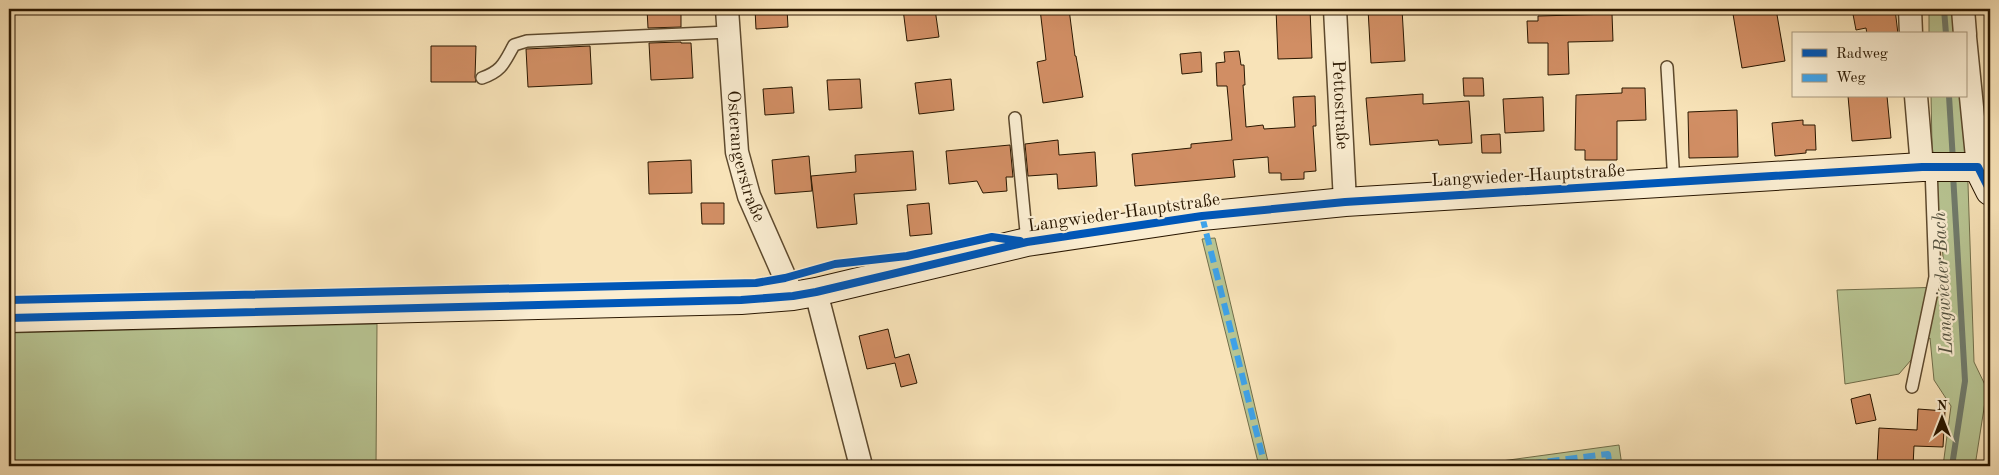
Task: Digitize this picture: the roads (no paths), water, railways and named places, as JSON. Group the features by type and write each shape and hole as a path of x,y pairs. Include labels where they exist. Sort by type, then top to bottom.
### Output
{"street":[{"name":"Osterangerstraße","path":"727,9 738,152 749,196 805,294 861,466"},
{"name":"Pettostraße","path":"1335,9 1345,202"},
{"path":"1910,9 1911,32"},
{"path":"1963,9 1965,32"},
{"path":"1966,52 1973,167 1990,191"},
{"path":"1916,98 1927,167"},
{"name":"Langwieder Hauptstraße","path":"9,318 741,300 805,294 1027,242 1202,216 1345,202 1927,167 1973,167"}],"lane":[{"path":"482,78 495,73 503,65 514,45 527,41 728,32"},
{"path":"1667,67 1674,183"},
{"path":"1015,118 1027,242"},
{"path":"1912,387 1935,277 1927,167"}],"waterway":[{"name":"Langwieder Bach","path":"1944,9 1946,32"},
{"name":"Langwieder Bach","path":"1949,98 1953,161"},
{"name":"Langwieder Bach","path":"1952,466 1965,381 1953,174"}]}
